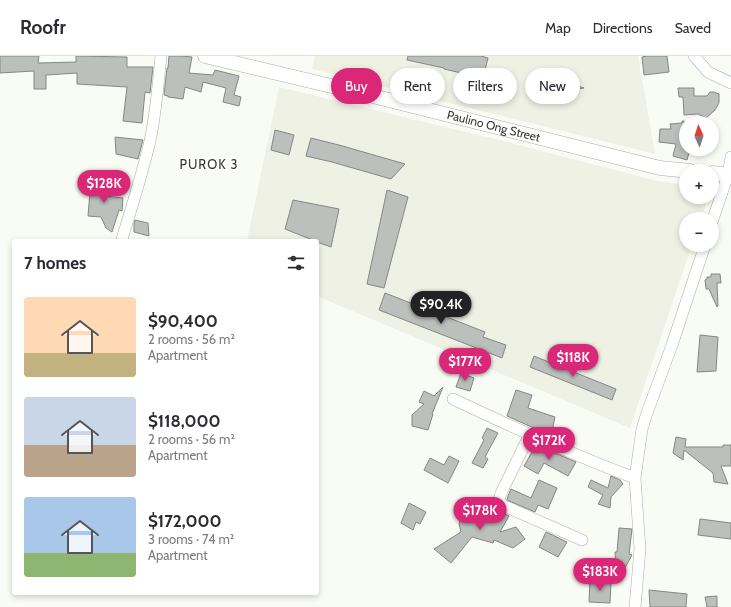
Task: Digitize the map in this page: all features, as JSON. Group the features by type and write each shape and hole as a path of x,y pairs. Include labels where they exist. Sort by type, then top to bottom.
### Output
{"street":[{"path":"122,239 150,140 158,91 161,56"},
{"name":"Paulino Ong Street","path":"205,56 236,60 364,94 660,168 679,170"},
{"path":"694,56 708,72 731,83"},
{"path":"716,212 729,175 731,157"},
{"path":"719,174 729,175"},
{"path":"635,607 640,550 634,478 642,429 703,252"},
{"path":"453,399 530,434 634,478"},
{"path":"530,434 499,497 499,501 502,505 582,540"}],"shaded area":[{"path":"315,56 638,56 655,154 453,104 517,104 517,68 453,68 453,104 445,102 445,68 390,68 390,88 382,86 382,68 331,68 331,74 312,69"},
{"path":"279,87 331,100 331,104 350,104 499,140 657,181 679,184 679,204 706,204 703,212 679,212 679,252 690,252 630,428 319,297 319,239 247,239"}],"building":[{"path":"0,56 39,56 38,63 76,62 76,56 127,57 127,67 153,67 150,93 145,92 142,123 123,121 127,87 77,84 77,73 46,75 46,89 34,89 34,71 0,73"},
{"path":"169,56 192,57 189,73 213,75 215,70 239,76 234,95 241,97 239,106 223,102 226,88 203,82 201,92 185,87 183,99 164,95"},
{"path":"408,56 481,56 488,58 486,68 453,68 453,71 407,60"},
{"path":"667,56 669,72 644,75 642,57"},
{"path":"678,88 694,88 694,96 707,96 710,92 719,94 719,103 715,110 708,116 698,114 684,115 683,97 679,97"},
{"path":"679,123 679,156 688,156 687,160 673,156 676,144 659,142 660,129 671,129 670,124"},
{"path":"275,130 294,135 289,155 271,150"},
{"path":"115,137 143,140 138,159 116,154"},
{"path":"311,138 405,164 391,179 306,156"},
{"path":"91,179 108,180 105,196 123,198 122,211 119,210 112,232 106,228 101,217 88,216"},
{"path":"387,190 408,197 384,288 367,284"},
{"path":"293,200 339,209 331,247 319,243 319,239 310,239 285,229"},
{"path":"135,220 148,223 149,236 134,232"},
{"path":"711,274 720,274 721,283 717,283 717,307 709,289 706,289 705,280 707,277 711,277"},
{"path":"385,293 485,332 483,337 506,345 502,358 379,310"},
{"path":"700,335 718,337 716,371 697,372"},
{"path":"534,356 616,389 612,400 530,367"},
{"path":"461,373 474,378 470,391 456,387"},
{"path":"443,387 432,414 428,430 412,426 412,415 424,404 419,402 424,391 434,396"},
{"path":"516,390 532,395 528,408 555,417 553,426 556,438 507,416"},
{"path":"487,428 498,433 485,457 488,459 483,468 472,463 484,440 482,438"},
{"path":"676,437 686,439 685,447 723,447 723,445 731,445 731,466 721,466 728,484 714,482 713,473 684,450 683,460 673,453"},
{"path":"536,445 576,462 568,476 544,463 538,474 524,466"},
{"path":"449,456 459,461 448,483 424,470 430,458 444,465"},
{"path":"611,476 620,480 623,484 611,497 610,508 598,504 603,495 588,487 591,480 608,488"},
{"path":"539,480 557,488 548,509 538,505 535,512 507,500 511,489 531,498"},
{"path":"476,500 499,513 500,512 509,516 500,532 516,527 525,539 513,548 494,540 493,543 472,537 451,563 434,549 461,532 459,524 462,515 466,518"},
{"path":"409,503 426,512 420,524 416,522 413,530 401,523"},
{"path":"700,519 731,523 731,539 698,535"},
{"path":"619,528 632,529 629,554 632,555 625,568 616,566 615,552 617,552"},
{"path":"546,532 567,542 558,557 539,547"},
{"path":"590,580 611,581 610,603 589,602"},
{"path":"649,590 687,594 686,607 650,607"},
{"path":"717,596 717,607 707,607 705,597"}],"district":[{"name":"PUROK 3","path":"209,164"}]}
